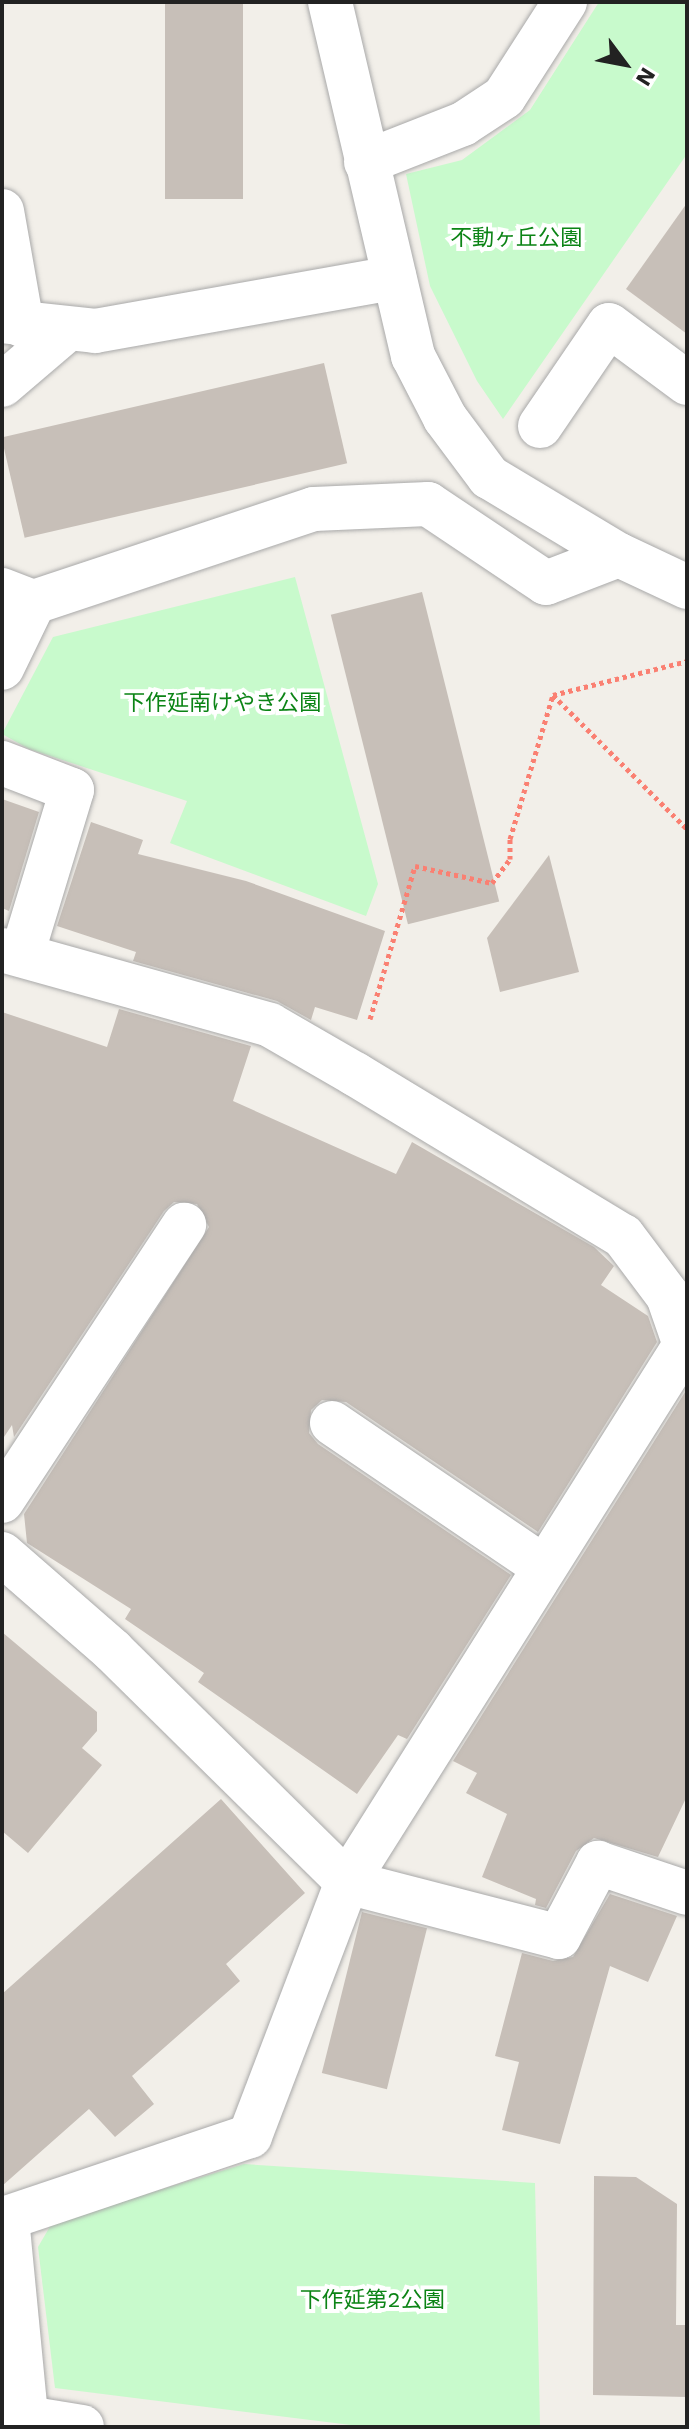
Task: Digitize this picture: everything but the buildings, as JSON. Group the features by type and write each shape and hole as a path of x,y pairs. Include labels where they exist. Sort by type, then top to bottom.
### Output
{"street":[{"path":"330,2 413,356 445,418 489,477 619,555 687,587"},
{"path":"366,162 463,124 504,97 565,2"},
{"path":"2,211 30,326 2,385"},
{"path":"30,326 95,331 394,278"},
{"path":"540,426 609,325 687,383"},
{"path":"2,668 18,596 314,509 428,504 546,583 619,555"},
{"path":"2,763 72,790 12,953 270,1025 355,1074 623,1236 668,1296 686,1345 347,1882 250,2136 7,2218 14,2414 82,2427"},
{"path":"2,1501 184,1225"},
{"path":"332,1423 544,1567"},
{"path":"2,1554 157,1692 347,1882 559,1937 598,1863 687,1893"}],"path":[{"path":"553,695 687,661"},
{"path":"553,695 687,829"},
{"path":"355,1074 415,866 492,883 510,859 510,839 553,695"}],"green space":[{"name":"不動ヶ丘公園","path":"599,2 687,2 687,154 503,419 477,381 430,286 406,174 462,160 530,110"},
{"name":"下作延南けやき公園","path":"295,577 378,884 366,916 170,843 187,801 29,749 2,734 53,637"},
{"name":"下作延第2公園","path":"244,2164 535,2183 540,2427 367,2427 55,2388 38,2247 52,2223"}]}
